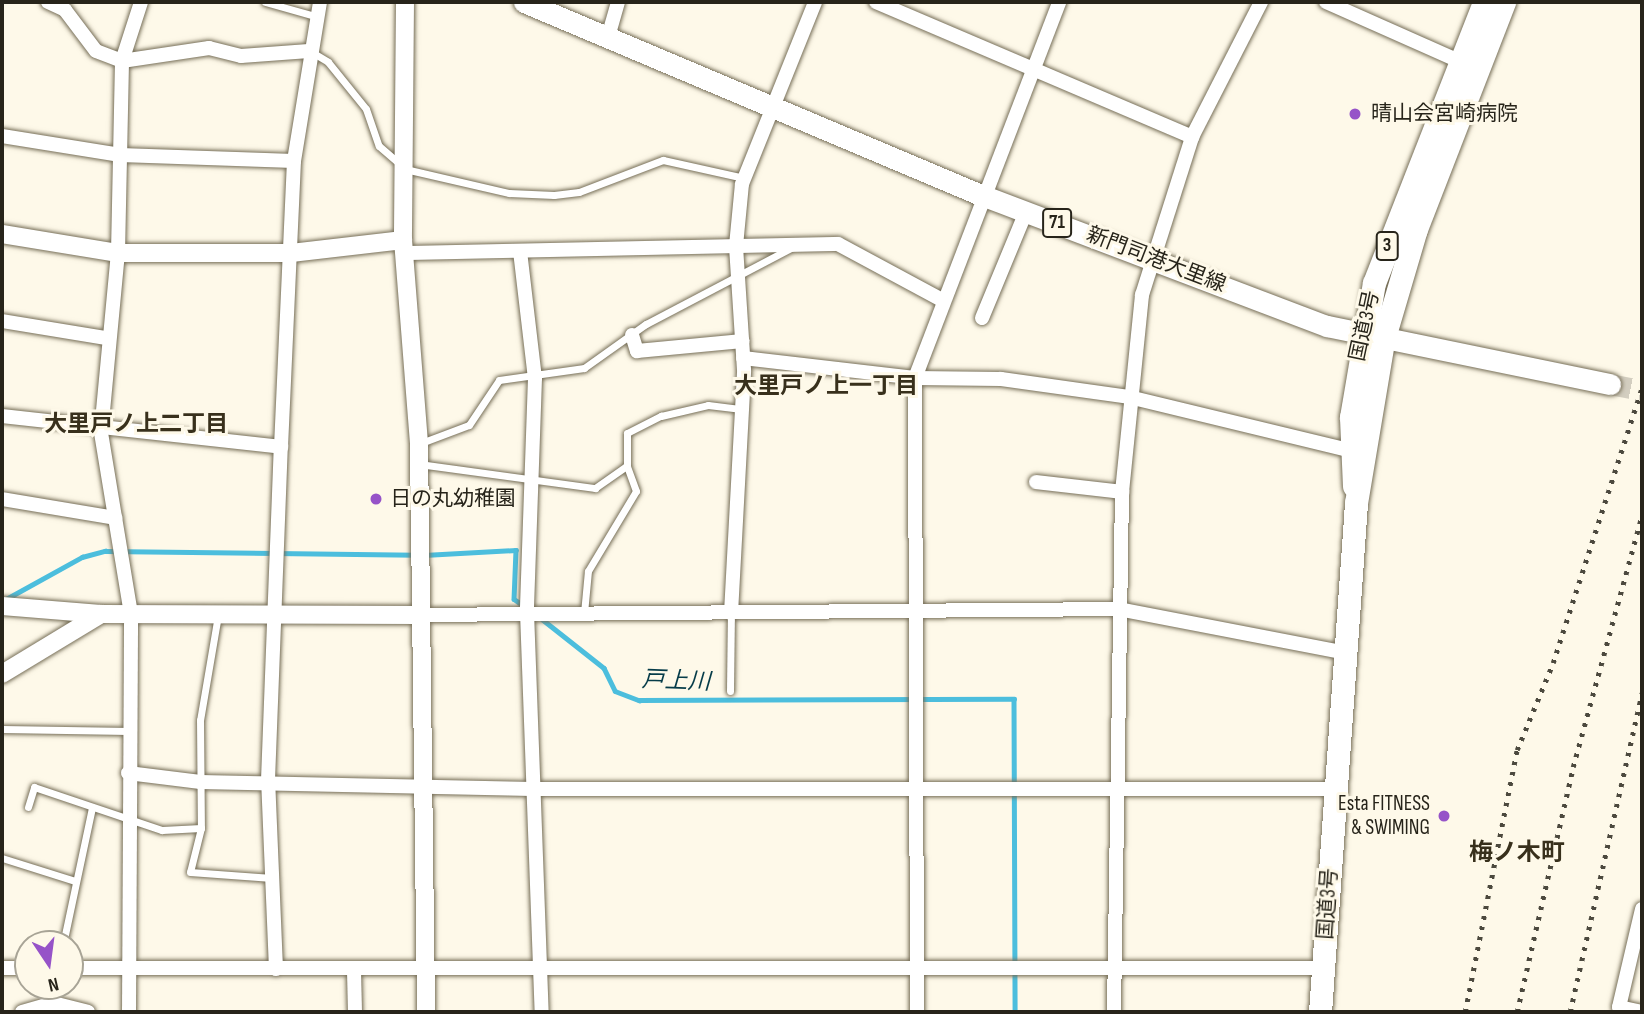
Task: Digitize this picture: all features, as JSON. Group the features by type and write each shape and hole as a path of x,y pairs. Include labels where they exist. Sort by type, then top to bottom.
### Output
{"highway":[{"name":"国道3号","path":"1468,65 1484,2"},
{"name":"国道3号","path":"1320,1012 1374,283 1468,65 1504,2"},
{"name":"国道3号","path":"1356,503 1349,450 1371,339"}],"main road":[{"name":"新門司港大里線","path":"524,2 984,196 1371,339 1610,384"}],"street":[{"path":"48,2 65,10 96,51 122,61 209,48 241,56 309,51"},
{"path":"129,1012 131,967 128,773 131,614 101,432 106,338 118,253 122,61 141,2"},
{"path":"276,969 268,780 294,161 309,51 320,2"},
{"path":"405,2 403,246 419,444 426,1012"},
{"path":"608,37 618,2"},
{"path":"731,613 743,358 736,246 744,178 771,104 816,2"},
{"path":"876,2 1192,137"},
{"path":"917,1012 915,378 940,299 984,196 1029,67 1059,2"},
{"path":"1114,1012 1118,609 1129,397 1150,257 1192,137 1261,2"},
{"path":"1326,2 1468,65"},
{"path":"2,136 120,155 294,161"},
{"path":"982,318 1026,212"},
{"path":"2,234 118,253 291,253 403,246 520,251 838,244 940,299"},
{"path":"520,251 535,378 528,479 527,612 542,1012"},
{"path":"2,321 106,338"},
{"path":"632,335 637,351 743,341"},
{"path":"743,358 915,378 1000,379 1129,397 1349,450"},
{"path":"2,416 101,432 281,447"},
{"path":"1036,482 1122,492"},
{"path":"2,499 115,518"},
{"path":"2,606 101,614 420,615 1118,609 1347,653"},
{"path":"2,674 101,614"},
{"path":"128,773 200,782 268,780 532,789 1337,789"},
{"path":"1642,909 1619,1007 1642,1012"},
{"path":"84,968 917,973 1323,968"},
{"path":"354,971 355,1012"},
{"path":"22,1012 53,1003 88,1012"}],"lane":[{"path":"265,2 318,18"},
{"path":"309,51 351,90 366,109 379,146 405,169 509,193 554,195 579,192 663,160 744,178"},
{"path":"419,444 469,425 499,380 535,378 584,368 632,335 739,280 798,244"},
{"path":"584,614 588,571 636,491 627,466 627,433 661,415 708,405 742,409"},
{"path":"419,464 595,488 627,466"},
{"path":"730,691 731,613"},
{"path":"219,614 200,720 201,828 190,872 272,878"},
{"path":"2,729 129,731"},
{"path":"29,807 34,787 162,830 201,828"},
{"path":"65,930 92,807"},
{"path":"2,858 75,881"}],"waterway":[{"name":"戸上川","path":"424,555 516,550 514,599 523,605"},
{"name":"戸上川","path":"6,599 82,557 105,551 416,555"},
{"name":"戸上川","path":"542,619 604,668 615,691 639,700 1014,699 1015,1012"}],"tunnel":[{"path":"1610,384 1642,390"}],"railway":[{"path":"1465,1012 1517,750 1553,663 1642,387"},
{"path":"1517,1012 1573,767 1642,514"},
{"path":"1570,1012 1642,693"}],"place":[{"name":"晴山会宮崎病院","path":"1355,114"},
{"name":"日の丸幼稚園","path":"376,499"},
{"name":"Esta FITNESS & SWIMING","path":"1444,816"}],"district":[{"name":"大里戸ノ上一丁目","path":"826,386"},
{"name":"大里戸ノ上二丁目","path":"136,424"},
{"name":"梅ノ木町","path":"1517,853"}]}
